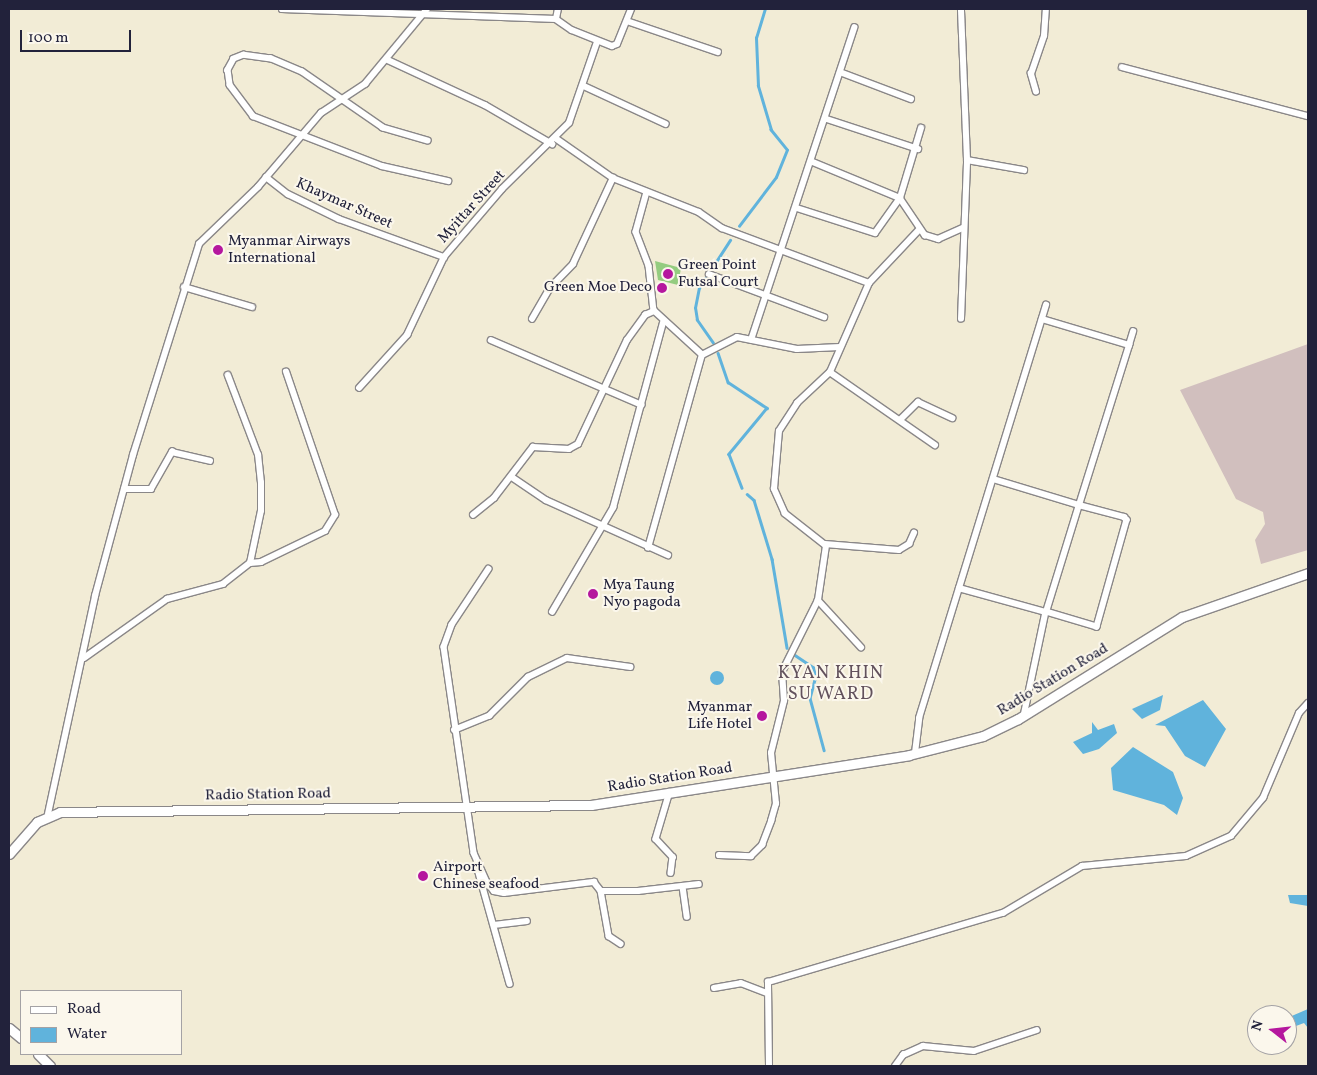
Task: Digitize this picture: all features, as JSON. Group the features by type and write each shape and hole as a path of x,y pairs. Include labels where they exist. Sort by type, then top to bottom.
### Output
{"main road":[{"name":"Radio Station Road","path":"48,814 591,805 915,754 983,736 1024,716 1182,617 1308,572"},
{"path":"9,854 48,814"},
{"path":"9,1028 20,1037"},
{"path":"39,1055 50,1066"}],"street":[{"path":"282,9 422,16 556,18 597,42 617,44 631,9"},
{"path":"48,814 124,489 184,287 205,234 266,177 302,134 341,100 365,84 388,60 427,9"},
{"path":"556,18 558,9"},
{"path":"961,9 967,160 961,319"},
{"path":"1036,92 1031,74 1044,36 1046,9"},
{"path":"627,21 718,52"},
{"path":"751,340 813,162 854,28"},
{"name":"Myittar Street","path":"359,388 407,335 444,257 502,189 555,142 569,123 584,86 597,42"},
{"path":"428,142 383,128 302,72 271,59 244,55 234,59 228,70 230,85 253,116 382,166 448,181"},
{"path":"388,60 476,100 555,142 613,178 699,212 722,228 869,283"},
{"path":"1122,67 1308,116"},
{"path":"840,72 911,99"},
{"path":"584,86 666,124"},
{"path":"827,119 918,149"},
{"path":"797,208 872,234 900,198 918,149 921,128"},
{"path":"967,160 1024,170"},
{"path":"813,162 900,198 919,230 938,239 963,228"},
{"name":"Khaymar Street","path":"266,177 288,194 348,223 444,257"},
{"path":"532,319 550,288 573,264 613,178"},
{"path":"647,192 636,232 649,266 654,311 663,323 684,335 702,355"},
{"path":"914,533 909,544 899,550 825,544 785,514 774,488 774,470 779,431 797,403 830,372 869,283 919,230"},
{"path":"709,274 824,317"},
{"path":"184,287 252,307"},
{"path":"915,754 919,718 1046,305"},
{"path":"473,515 512,477 533,447 569,449 578,444 627,340 645,315 654,311"},
{"path":"1042,319 1129,345"},
{"path":"552,612 613,508 663,323"},
{"path":"1024,716 1046,612 1133,332"},
{"path":"648,548 702,355 720,342 737,337 797,349 840,347"},
{"path":"491,340 642,405"},
{"path":"84,658 167,599 223,584 250,563 261,562 324,531 335,515 286,372"},
{"path":"830,372 901,419 935,445"},
{"path":"228,376 258,455 261,511 250,563"},
{"path":"901,419 918,402 952,418"},
{"path":"124,489 151,489 172,452 210,461"},
{"path":"512,477 546,500 602,528 668,555"},
{"path":"959,588 1097,627 1128,520 993,479"},
{"path":"719,855 751,856 762,845 776,804 771,753 784,701 784,667 818,600 825,544"},
{"path":"489,569 446,636 454,730 466,808 478,864 510,984"},
{"path":"818,600 860,648"},
{"path":"454,730 489,716 528,677 567,658 630,667"},
{"path":"769,1066 765,992 768,982 777,977 1003,913 1082,866 1186,856 1231,836 1264,798 1300,713 1308,703"},
{"path":"670,792 656,839 673,857 671,873"},
{"path":"478,864 494,891 594,882 601,891 608,936 621,944"},
{"path":"601,891 682,887 699,884"},
{"path":"682,887 687,917"},
{"path":"494,925 528,921"},
{"path":"714,988 742,983 765,992"},
{"path":"895,1066 903,1055 923,1046 974,1051 1037,1030"}],"shaded area":[{"path":"1308,344 1308,550 1261,564 1255,540 1265,524 1263,512 1236,499 1180,390"}],"green space":[{"name":"Green Point Futsal Court","path":"655,261 681,268 678,285 658,280"}],"water":[{"path":"717,671 722,673 724,678 722,683 717,685 712,683 710,678 712,673"},
{"path":"1163,695 1160,710 1142,719 1132,709"},
{"path":"1203,700 1226,729 1205,767 1185,756 1165,726 1155,725"},
{"path":"1092,722 1098,730 1114,724 1117,733 1099,749 1083,754 1073,742 1092,733"},
{"path":"1133,747 1173,772 1183,798 1177,815 1164,805 1113,790 1111,768"},
{"path":"1288,895 1308,895 1308,906 1290,903"},
{"path":"1308,1009 1308,1028 1304,1023 1297,1026 1297,1014"}],"waterway":[{"path":"739,226 776,177 787,150 771,130 758,86 756,38 765,9"},
{"path":"713,343 697,320 695,308 699,288 730,240"},
{"path":"718,353 728,382 767,408 729,454 742,488"},
{"path":"747,494 754,500 772,559 787,648"},
{"path":"795,655 813,667 816,676 810,698 824,750"}],"place":[{"name":"Myanmar Airways International","path":"218,250"},
{"name":"Green Point Futsal Court","path":"668,274"},
{"name":"Green Moe Deco","path":"662,288"},
{"name":"Mya Taung Nyo pagoda","path":"593,594"},
{"name":"Myanmar Life Hotel","path":"762,716"},
{"name":"Airport Chinese seafood","path":"423,876"}],"district":[{"name":"KYAN KHIN SU WARD","path":"831,685"}]}
